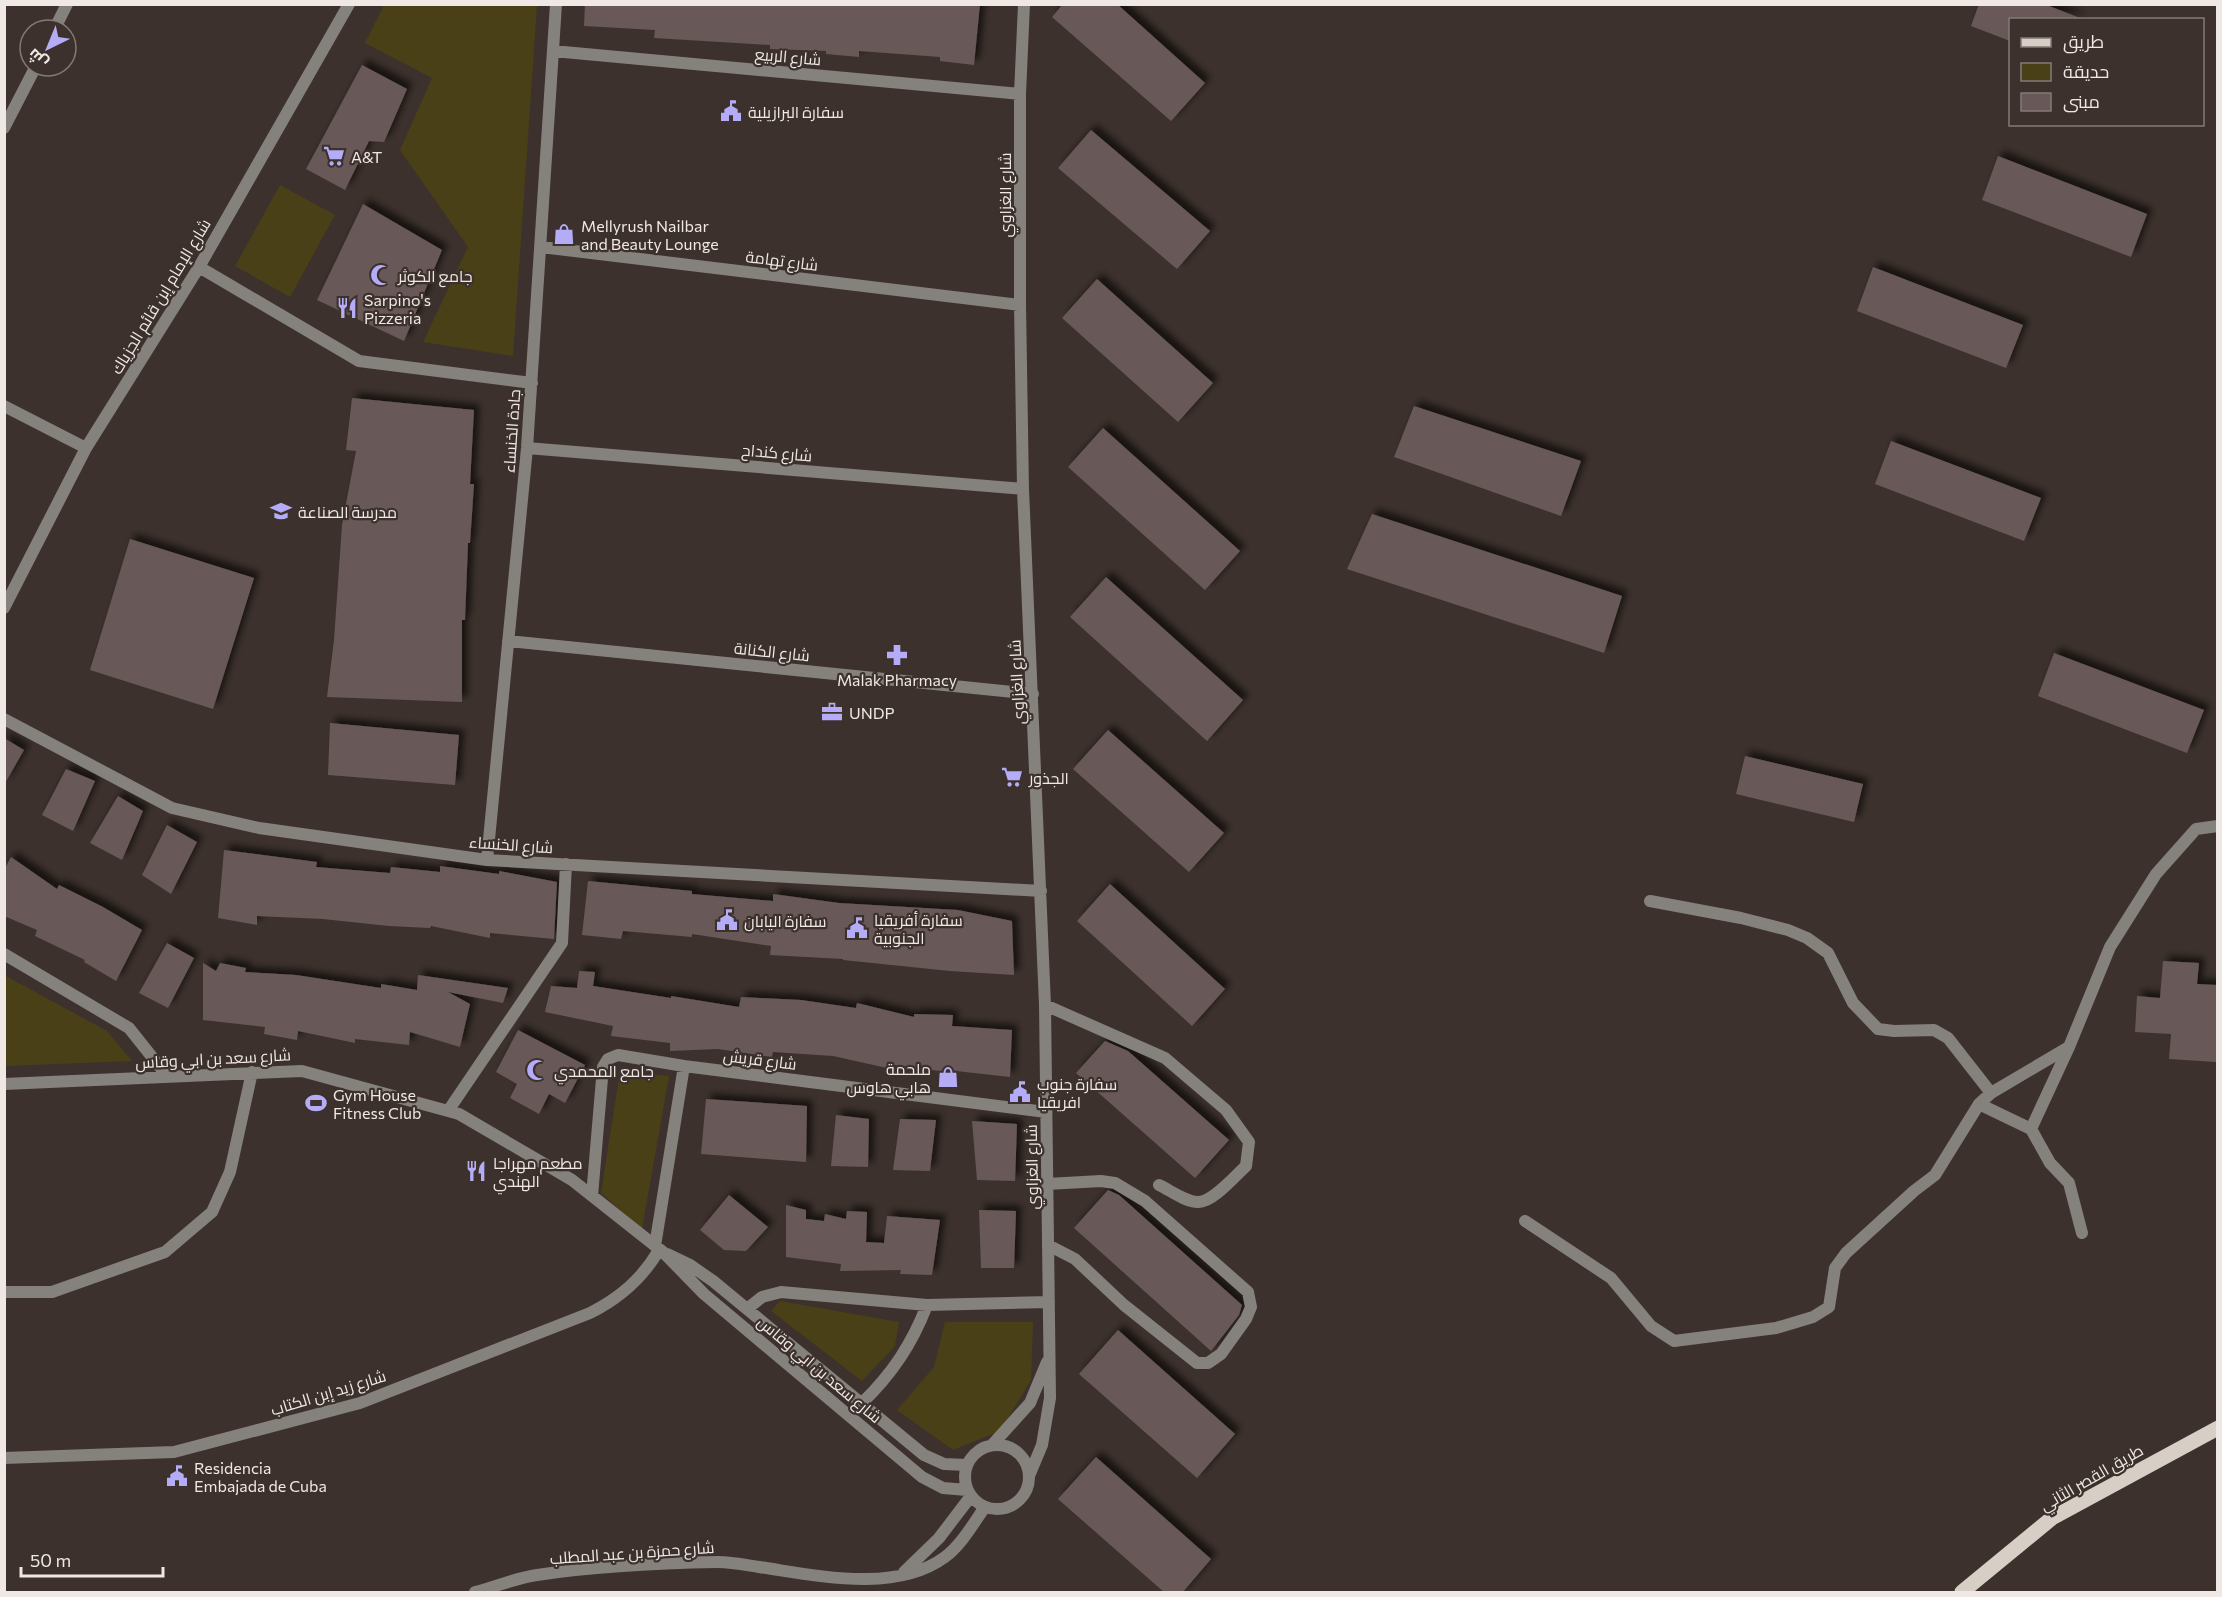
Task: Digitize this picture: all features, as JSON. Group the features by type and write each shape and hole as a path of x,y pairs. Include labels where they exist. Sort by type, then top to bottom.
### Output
{"main road":[{"name":"طريق القصر الثاني","path":"1962,1593 2052,1518 2217,1428"}],"street":[{"path":"60,18 67,4"},
{"name":"شارع الإمام إبن قائم الجزياك","path":"4,608 86,448 199,267 350,4"},
{"name":"جادة الخنساء","path":"487,860 528,448 556,4"},
{"name":"شارع الغزاوي","path":"1024,4 1020,94 1023,489 1041,891 1050,1398 1042,1445 1029,1476"},
{"name":"شارع الربيع","path":"553,51 1020,94"},
{"path":"4,128 30,78"},
{"name":"شارع تهامة","path":"541,247 1020,306"},
{"path":"199,267 359,361 532,383"},
{"path":"4,406 86,448"},
{"name":"شارع كنداح","path":"528,448 1023,489"},
{"name":"شارع الكنانة","path":"508,641 1033,694"},
{"name":"شارع الخنساء","path":"4,718 172,808 259,828 487,860 1041,891"},
{"path":"2031,1128 2110,947 2156,874 2196,829 2217,826"},
{"path":"448,1111 562,943 566,864"},
{"path":"1650,901 1741,918 1788,930 1807,938 1828,953 1853,1003 1878,1029 1934,1030 1948,1038 1991,1093"},
{"path":"4,954 129,1028 168,1077"},
{"path":"1044,1005 1165,1058 1226,1110 1249,1142 1246,1167 1212,1197 1199,1203 1189,1201 1159,1185"},
{"path":"1525,1221 1611,1278 1651,1326 1674,1341 1776,1328 1813,1317 1829,1307 1835,1268 1846,1253 1914,1191 1935,1175 1980,1104 1991,1093 2068,1047"},
{"name":"شارع قريش","path":"592,1196 603,1067 608,1059 618,1056 1046,1112"},
{"path":"659,1249 684,1066"},
{"name":"شارع سعد بن ابي وقاس","path":"4,1084 302,1071 459,1114 562,1174 592,1196 659,1249 697,1287 922,1477 943,1488 969,1493"},
{"path":"4,1292 52,1292 165,1252 212,1212 230,1172 252,1072"},
{"path":"1980,1104 2031,1128 2050,1163 2069,1183 2082,1233"},
{"path":"1047,1184 1101,1181 1115,1183 1145,1201 1248,1292 1251,1306 1246,1319 1221,1354 1208,1363 1197,1363 1124,1305 1075,1259 1048,1245"},
{"name":"شارع سعد بن ابي وقاس","path":"659,1249 702,1272 924,1455 944,1464 967,1465"},
{"name":"شارع زيد إبن الكتاب","path":"4,1458 174,1452 360,1403 590,1313 618,1298 630,1287 651,1263 659,1249"},
{"path":"747,1309 762,1296 781,1292 927,1305 1049,1302"},
{"path":"862,1403 879,1387 899,1362 919,1327 927,1305"},
{"name":"شارع الغزاوي","path":"992,1445 1030,1403 1049,1358"},
{"path":"992,1445 1002,1445 1018,1452 1028,1467 1029,1476 1025,1494 1012,1506 994,1510 985,1507 969,1493 965,1473 967,1465 977,1452 992,1445"},
{"path":"901,1575 939,1539 969,1493"},
{"name":"شارع حمزة بن عبد المطلب","path":"475,1593 535,1575 629,1565 722,1562 827,1577 869,1578 901,1575 921,1570 945,1557 956,1548 985,1507"}],"green space":[{"path":"384,5 537,5 513,356 423,342 468,247 400,150 432,78 365,43"},
{"path":"280,185 335,215 290,297 235,266"},
{"path":"4,975 107,1031 132,1061 5,1066"},
{"path":"620,1071 669,1076 642,1229 601,1193"},
{"path":"780,1301 899,1322 895,1346 862,1381 771,1311"},
{"path":"945,1322 1033,1322 1031,1380 1000,1431 953,1450 897,1410 934,1367"}],"building":[{"path":"585,4 980,4 974,65 940,61 940,57 859,51 859,57 826,54 826,51 770,49 770,45 654,38 655,30 584,26"},
{"path":"1063,4 1117,4 1205,83 1171,121 1052,17"},
{"path":"1979,4 2044,4 2080,18 2009,18 2009,41 1971,26"},
{"path":"362,65 407,89 384,142 369,141 345,190 306,169"},
{"path":"1091,130 1210,231 1177,269 1058,168"},
{"path":"1998,156 2147,214 2131,257 1982,200"},
{"name":"جامع الكوثر","path":"363,204 442,250 404,341 317,300"},
{"path":"1873,267 2023,325 2006,368 1857,311"},
{"path":"1097,279 1213,383 1178,422 1062,318"},
{"path":"352,398 474,410 470,484 474,484 470,543 468,543 465,620 462,620 462,702 327,697 334,640 342,525 356,451 346,450"},
{"path":"1414,406 1581,461 1561,516 1394,457"},
{"path":"1103,428 1240,551 1205,590 1068,467"},
{"path":"1891,441 2041,498 2024,541 1875,484"},
{"path":"1372,514 1622,596 1604,653 1347,569"},
{"path":"130,539 254,578 213,709 90,670"},
{"path":"1106,577 1243,700 1207,741 1070,617"},
{"path":"2054,653 2204,710 2187,753 2038,696"},
{"path":"330,723 459,735 455,785 328,775"},
{"path":"1108,730 1224,833 1189,872 1073,769"},
{"path":"4,738 24,750 4,785"},
{"path":"1745,756 1863,784 1854,822 1736,794"},
{"path":"66,769 95,781 73,831 42,815"},
{"path":"118,796 143,811 122,860 90,843"},
{"path":"167,825 197,842 171,894 142,875"},
{"path":"224,850 317,862 316,867 390,873 391,867 440,872 440,866 499,874 499,871 557,882 554,939 490,933 490,938 431,926 430,928 389,926 323,919 257,916 257,925 218,918"},
{"path":"11,857 57,889 59,885 142,930 116,981 84,962 85,960 35,936 37,930 4,916 4,870"},
{"path":"588,881 773,901 773,894 839,903 958,910 1012,921 1014,975 950,971 843,959 770,955 771,946 692,934 692,937 623,931 621,939 582,935"},
{"path":"1110,884 1225,989 1192,1026 1077,921"},
{"path":"167,943 194,958 168,1008 139,993"},
{"path":"2163,961 2199,963 2197,984 2217,985 2216,1062 2169,1059 2171,1034 2135,1032 2137,996 2160,998"},
{"path":"203,963 216,971 220,963 246,968 245,972 296,975 381,988 381,984 417,990 418,975 508,988 503,1003 448,992 470,1004 460,1047 410,1032 409,1045 355,1039 355,1043 298,1031 297,1040 264,1034 265,1027 203,1020"},
{"path":"579,971 595,972 593,986 739,1007 741,997 801,1000 856,1008 857,1003 914,1017 914,1014 953,1015 952,1026 1012,1030 1010,1077 887,1064 887,1068 833,1056 773,1052 772,1057 718,1049 670,1051 670,1043 611,1036 613,1026 545,1012 551,986 577,988"},
{"path":"518,1030 585,1065 565,1103 549,1094 539,1114 510,1098 517,1084 496,1072"},
{"path":"1105,1041 1128,1051 1229,1140 1195,1178 1076,1073"},
{"path":"706,1099 807,1106 806,1162 701,1154"},
{"path":"836,1115 869,1119 868,1167 831,1166"},
{"path":"900,1119 936,1120 930,1171 893,1170"},
{"path":"972,1121 1017,1124 1015,1181 977,1180"},
{"path":"1108,1190 1119,1195 1242,1305 1239,1315 1211,1351 1074,1228"},
{"path":"729,1195 768,1227 746,1251 724,1250 700,1230"},
{"path":"786,1205 806,1210 806,1219 824,1221 825,1214 846,1219 847,1211 867,1212 866,1242 884,1243 887,1216 940,1220 932,1275 900,1274 901,1270 840,1271 841,1264 786,1257"},
{"path":"979,1210 1016,1211 1014,1268 981,1268"},
{"path":"1118,1330 1235,1434 1197,1478 1079,1374"},
{"path":"1096,1457 1211,1559 1182,1593 1165,1593 1058,1499"}],"place":[{"name":"سفارة البرازيلية","path":"731,111"},
{"name":"A&T","path":"334,156"},
{"name":"Mellyrush Nailbar and Beauty Lounge","path":"564,234"},
{"name":"جامع الكوثر","path":"381,275"},
{"name":"Sarpino's Pizzeria","path":"347,308"},
{"name":"مدرسة الصناعة","path":"281,511"},
{"name":"Malak Pharmacy","path":"897,655"},
{"name":"UNDP","path":"832,712"},
{"name":"الجذور","path":"1012,777"},
{"name":"سفارة اليابان","path":"727,920"},
{"name":"سفارة أفريقيا الجنوبية","path":"857,928"},
{"name":"جامع المحمدي","path":"537,1070"},
{"name":"ملحمة هابي هاوس","path":"948,1077"},
{"name":"سفارة جنوب افريقيا","path":"1020,1092"},
{"name":"Gym House Fitness Club","path":"316,1103"},
{"name":"مطعم مهراجا الهندي","path":"476,1171"},
{"name":"Residencia Embajada de Cuba","path":"177,1476"}]}
